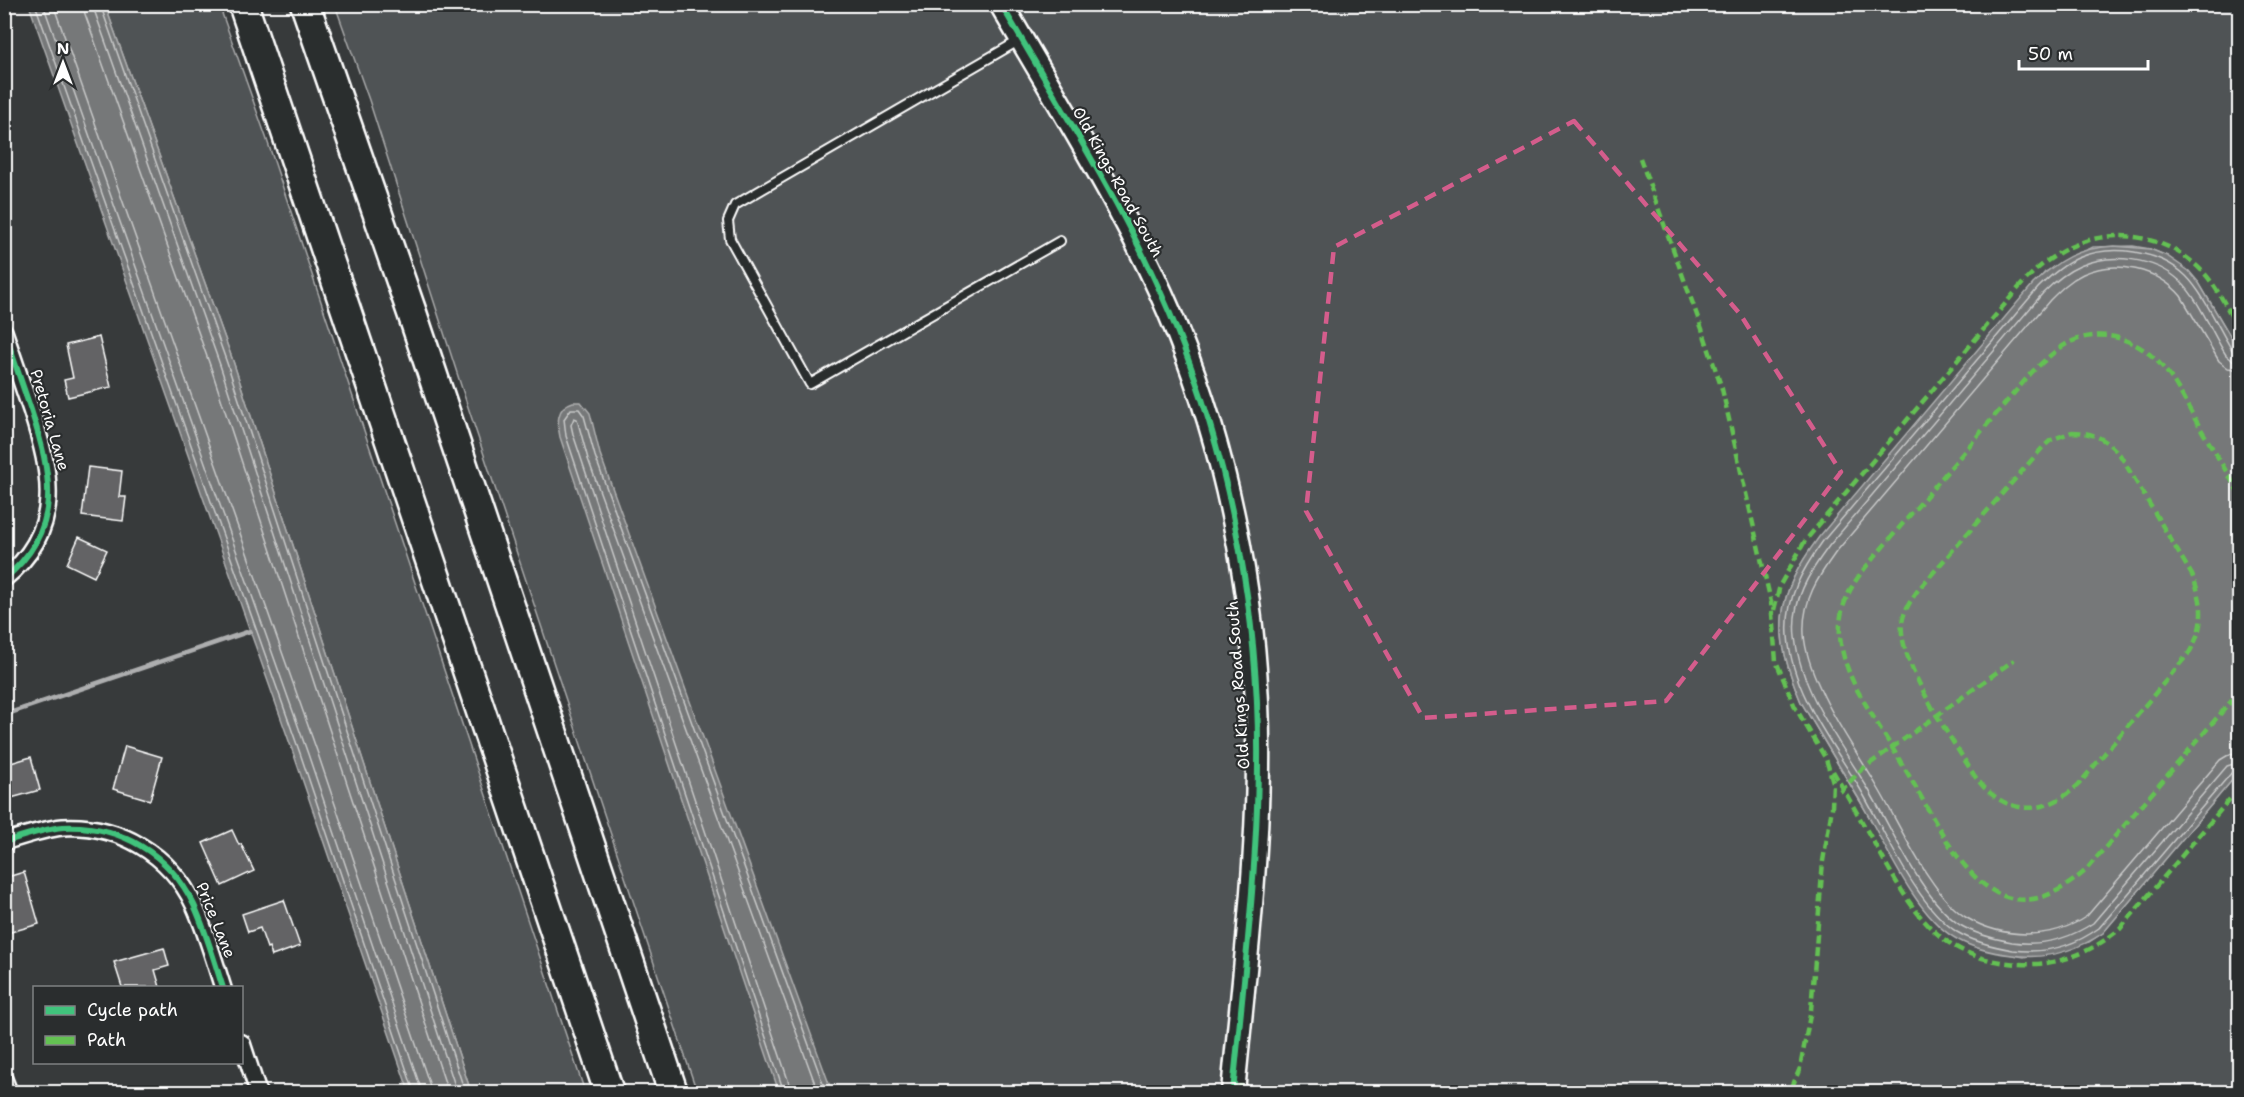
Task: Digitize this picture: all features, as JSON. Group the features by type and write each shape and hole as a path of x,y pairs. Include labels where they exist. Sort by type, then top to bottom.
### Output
{"highway":[{"path":"243,4 609,1092"},
{"path":"305,4 412,313 673,1092"}],"street":[{"name":"Old Kings Road South","path":"1001,4 1128,226 1164,298 1193,375 1231,508 1250,628 1258,748 1253,867 1233,1092"},
{"name":"Pretoria Lane","path":"4,331 43,449 49,483 45,519 39,536 22,563 4,579"},
{"name":"Price Lane","path":"4,842 45,830 80,827 117,835 150,850 175,874 186,889 223,986"},
{"path":"243,1046 258,1092"},
{"path":"4,1079 9,1092"}],"lane":[{"path":"1021,40 735,205 728,221 730,239 810,384 1060,241"}],"highlighted area":[{"path":"1574,121 1740,314 1841,472 1666,701 1423,718 1306,511 1334,247"}],"shaded area":[{"path":"105,5 219,5 266,137 585,1092 471,1092 233,361"},
{"path":"335,5 990,5 1099,194 1153,298 1193,398 1218,495 1245,645 1249,767 1241,904 1223,1092 697,1092 466,401 369,100"},
{"path":"1013,5 2239,5 2239,351 2199,283 2167,256 2150,249 2133,246 2093,247 2045,272 1819,538 1793,579 1782,616 1782,635 1785,656 1801,702 1924,909 1982,949 2024,957 2089,942 2103,933 2239,772 2239,1092 1243,1092 1265,677 1167,280 1112,175"}],"water":[{"path":"29,5 105,5 233,361 471,1092 409,1092 295,758"},
{"path":"2114,246 2150,249 2167,256 2189,271 2199,283 2239,351 2239,772 2103,933 2082,945 2060,953 2036,956 2005,954 1975,947 1955,938 1941,928 1914,896 1801,702 1785,656 1782,616 1793,579 1819,537 2033,284 2070,256 2090,249"},
{"path":"581,402 590,413 600,454 832,1092 779,1092 560,437 559,416 567,404"}],"building":[{"path":"99,337 111,387 68,397 64,380 73,378 66,345"},
{"path":"88,467 122,471 119,497 126,497 123,521 82,516"},
{"path":"79,537 107,550 94,577 67,564"},
{"path":"125,746 162,757 150,800 113,789"},
{"path":"31,757 40,790 4,800 4,765"},
{"path":"232,830 254,871 222,886 203,843"},
{"path":"24,872 39,924 4,934 4,878"},
{"path":"284,900 300,946 272,956 260,928 248,932 242,914"},
{"path":"164,948 169,966 155,970 160,986 122,986 114,962"}],"waterway":[{"path":"4,715 250,631"}],"marked path":[{"path":"1640,158 1722,389 1771,602 1776,661 1795,707 1826,759 1833,782 1832,808 1823,861 1811,1010 1800,1068 1790,1092"},
{"path":"1774,610 1780,585 1805,541 2020,286 2053,257 2071,247 2109,236 2129,236 2167,246 2184,256 2206,275 2240,331"},
{"path":"2240,495 2175,383 2151,355 2117,338 2105,336 2080,338 2058,349 2032,372 1865,568 1847,598 1840,626 1843,656 1856,688 1962,863 1981,882 2003,896 2027,900 2054,892 2085,871 2240,691"},
{"path":"2072,432 2086,433 2099,438 2120,455 2192,575 2201,605 2200,624 2189,653 2079,784 2051,803 2024,808 2010,805 1997,798 1974,775 1917,679 1908,658 1902,623 1906,609 1918,590 2043,447 2051,440 2072,432"},
{"path":"1840,792 1861,770 2014,660"},
{"path":"1833,771 1906,897 1934,931 1951,944 1970,954 1993,961 2020,964 2048,963 2073,956 2097,945 2120,929 2240,787"},
{"path":"1234,1086 1285,1092"}],"cycle path":[{"path":"1001,4 1096,166 1160,290 1197,384 1228,491 1248,601 1254,656 1258,766 1252,889 1233,1092"},
{"path":"4,331 31,410 48,479 48,500 44,521 36,541 23,560 4,579"},
{"path":"4,842 48,829 84,827 123,837 157,857 184,887 194,905 222,986"}]}
